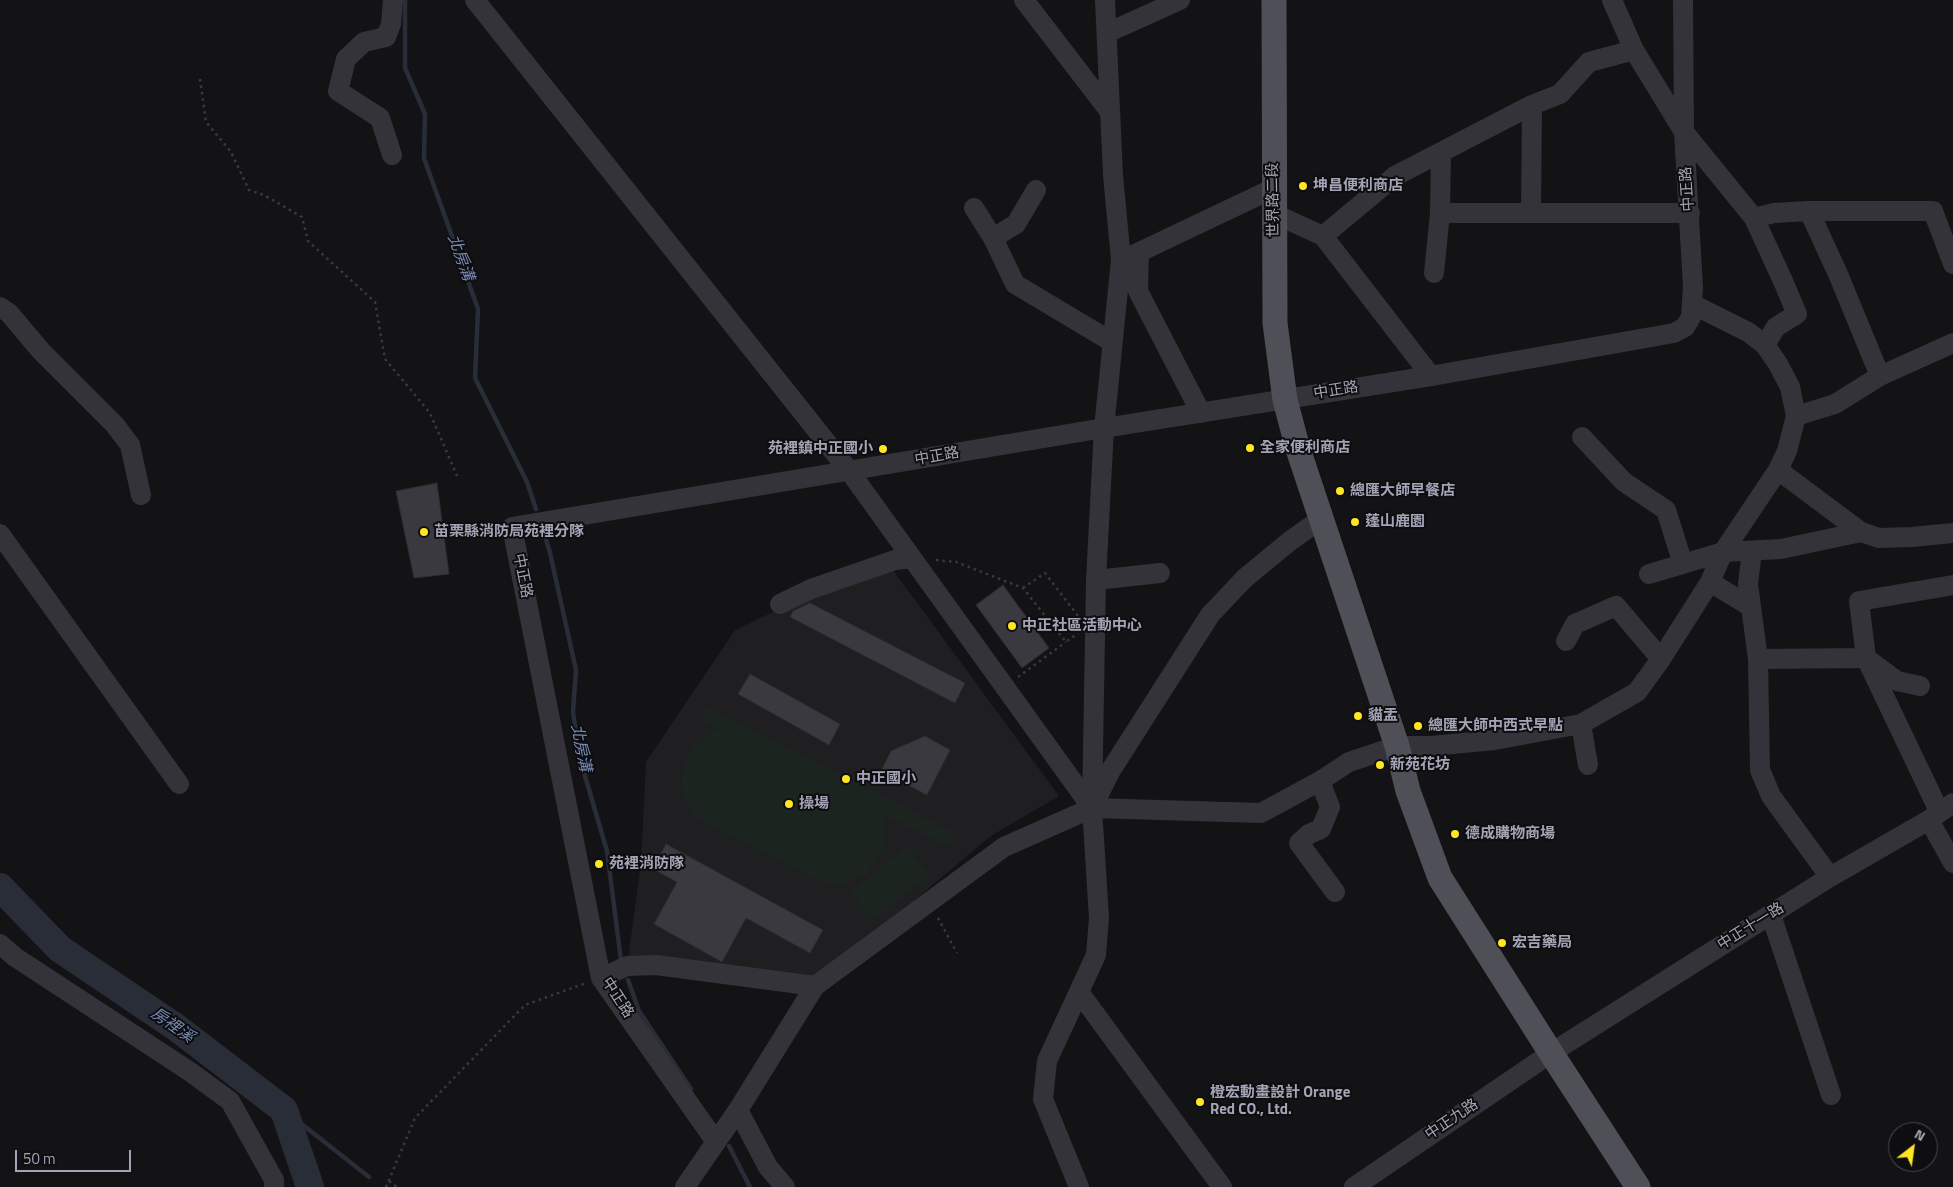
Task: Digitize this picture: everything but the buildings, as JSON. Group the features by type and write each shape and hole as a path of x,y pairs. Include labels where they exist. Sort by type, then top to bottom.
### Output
{"main road":[{"name":"世界路二段","path":"1274,0 1275,323 1285,400 1298,449 1397,746 1408,791 1440,878 1638,1187"}],"street":[{"path":"392,155 380,118 338,91 346,59 364,42 386,38 391,24 394,0"},
{"path":"475,0 850,472 1092,808"},
{"path":"1024,0 1110,112"},
{"path":"1079,1187 1043,1099 1047,1061 1096,955 1098,918 1092,808 1087,626 1096,580 1104,428 1121,260 1113,176 1105,0"},
{"path":"1107,33 1180,0"},
{"path":"1612,0 1634,50 1684,132 1754,218 1797,314 1776,327 1765,345"},
{"name":"中正路","path":"716,1142 601,978 512,528 1104,428 1431,376 1674,333 1685,327 1691,317 1693,287 1684,132 1683,0"},
{"path":"1323,236 1395,176 1532,105 1560,94 1589,62 1634,50"},
{"path":"1531,213 1532,105"},
{"path":"1434,274 1440,213 1441,152"},
{"path":"1121,260 1274,188"},
{"path":"993,238 1016,224 1036,190"},
{"path":"974,208 993,238 1015,284 1112,342"},
{"path":"1754,218 1774,213 1809,211 1933,211 1953,264"},
{"path":"1809,211 1838,274 1880,376"},
{"path":"1440,213 1690,213"},
{"path":"1274,214 1323,236 1431,376"},
{"path":"1140,252 1138,291 1201,413"},
{"path":"685,1187 738,1110 815,986 1004,847 1092,808 1261,813 1320,781 1350,762 1397,746 1431,746 1495,740 1581,724 1637,692 1661,659 1710,582 1723,552 1778,470 1787,451 1796,416 1790,387 1765,345 1748,332 1692,304"},
{"path":"0,306 9,313 41,351 115,425 130,445 141,495"},
{"path":"1796,416 1835,404 1880,376 1953,344"},
{"path":"1582,437 1624,482 1666,510 1683,564"},
{"path":"1778,470 1861,532 1879,538 1953,533"},
{"path":"1092,808 1111,770 1210,615 1245,578 1290,541 1321,520"},
{"path":"1649,574 1723,552 1781,549 1861,532"},
{"path":"0,534 180,784"},
{"path":"1752,551 1748,584 1758,659 1760,770 1770,796 1830,877"},
{"path":"780,604 811,589 895,560 912,558"},
{"path":"1096,580 1160,573"},
{"path":"1710,582 1750,607"},
{"path":"1953,585 1859,601 1866,658 1941,811 1953,863"},
{"path":"1566,641 1575,624 1616,606 1661,659"},
{"path":"1758,659 1866,658 1897,681 1920,686"},
{"path":"1581,724 1588,765"},
{"path":"1320,781 1330,807 1321,829 1310,834 1300,843 1334,892"},
{"name":"中正十一路","path":"1551,1053 1830,877 1941,811"},
{"path":"1770,915 1831,1095"},
{"path":"0,944 15,957 189,1071 230,1101 274,1180 274,1187"},
{"path":"601,978 627,966 656,965 815,986"},
{"path":"1079,992 1222,1187"},
{"name":"中正九路","path":"1354,1187 1551,1053"},
{"path":"738,1110 768,1167 785,1187"}],"path":[{"path":"200,79 206,122 231,152 248,190 264,194 302,217 308,241 375,302 386,359 430,413 457,476"},
{"path":"912,558 956,562 1024,588 1066,642"},
{"path":"1005,687 1087,626 1045,573 1024,588"},
{"path":"930,901 956,954"},
{"path":"386,1187 415,1118 525,1005 601,978"},
{"path":"389,1181 397,1187"}],"shaded area":[{"name":"中正國小","path":"885,559 1059,796 991,836 816,983 628,958 641,863 646,762 735,630"},
{"path":"709,707 955,833 948,847 885,815 885,843 876,862 862,876 843,884 832,884 814,879 709,825 693,814 681,787 684,766 693,748 718,729 702,721"},
{"path":"906,846 930,874 874,920 851,892"}],"waterway":[{"name":"北房溝","path":"405,0 405,68 425,114 424,158 478,309 475,378 527,482 536,509"},
{"name":"北房溝","path":"545,536 576,670 573,712 580,759 607,851 621,960"},
{"name":"房裡溪","path":"0,887 60,949 177,1028 284,1110 310,1187"},
{"name":"北房溝","path":"628,980 639,1011 691,1089"},
{"path":"284,1110 369,1177"},
{"name":"北房溝","path":"729,1146 750,1187"}],"place":[{"name":"坤昌便利商店","path":"1303,186"},
{"name":"全家便利商店","path":"1250,448"},
{"name":"苑裡鎮中正國小","path":"883,449"},
{"name":"總匯大師早餐店","path":"1340,491"},
{"name":"蓬山鹿園","path":"1355,522"},
{"name":"苗栗縣消防局苑裡分隊","path":"424,532"},
{"name":"中正社區活動中心","path":"1012,626"},
{"name":"貓盂","path":"1358,716"},
{"name":"總匯大師中西式早點","path":"1418,726"},
{"name":"新苑花坊","path":"1380,765"},
{"name":"中正國小","path":"846,779"},
{"name":"操場","path":"789,804"},
{"name":"德成購物商場","path":"1455,834"},
{"name":"苑裡消防隊","path":"599,864"},
{"name":"宏吉藥局","path":"1502,943"},
{"name":"橙宏動畫設計 Orange Red CO., Ltd.","path":"1200,1102"}]}
